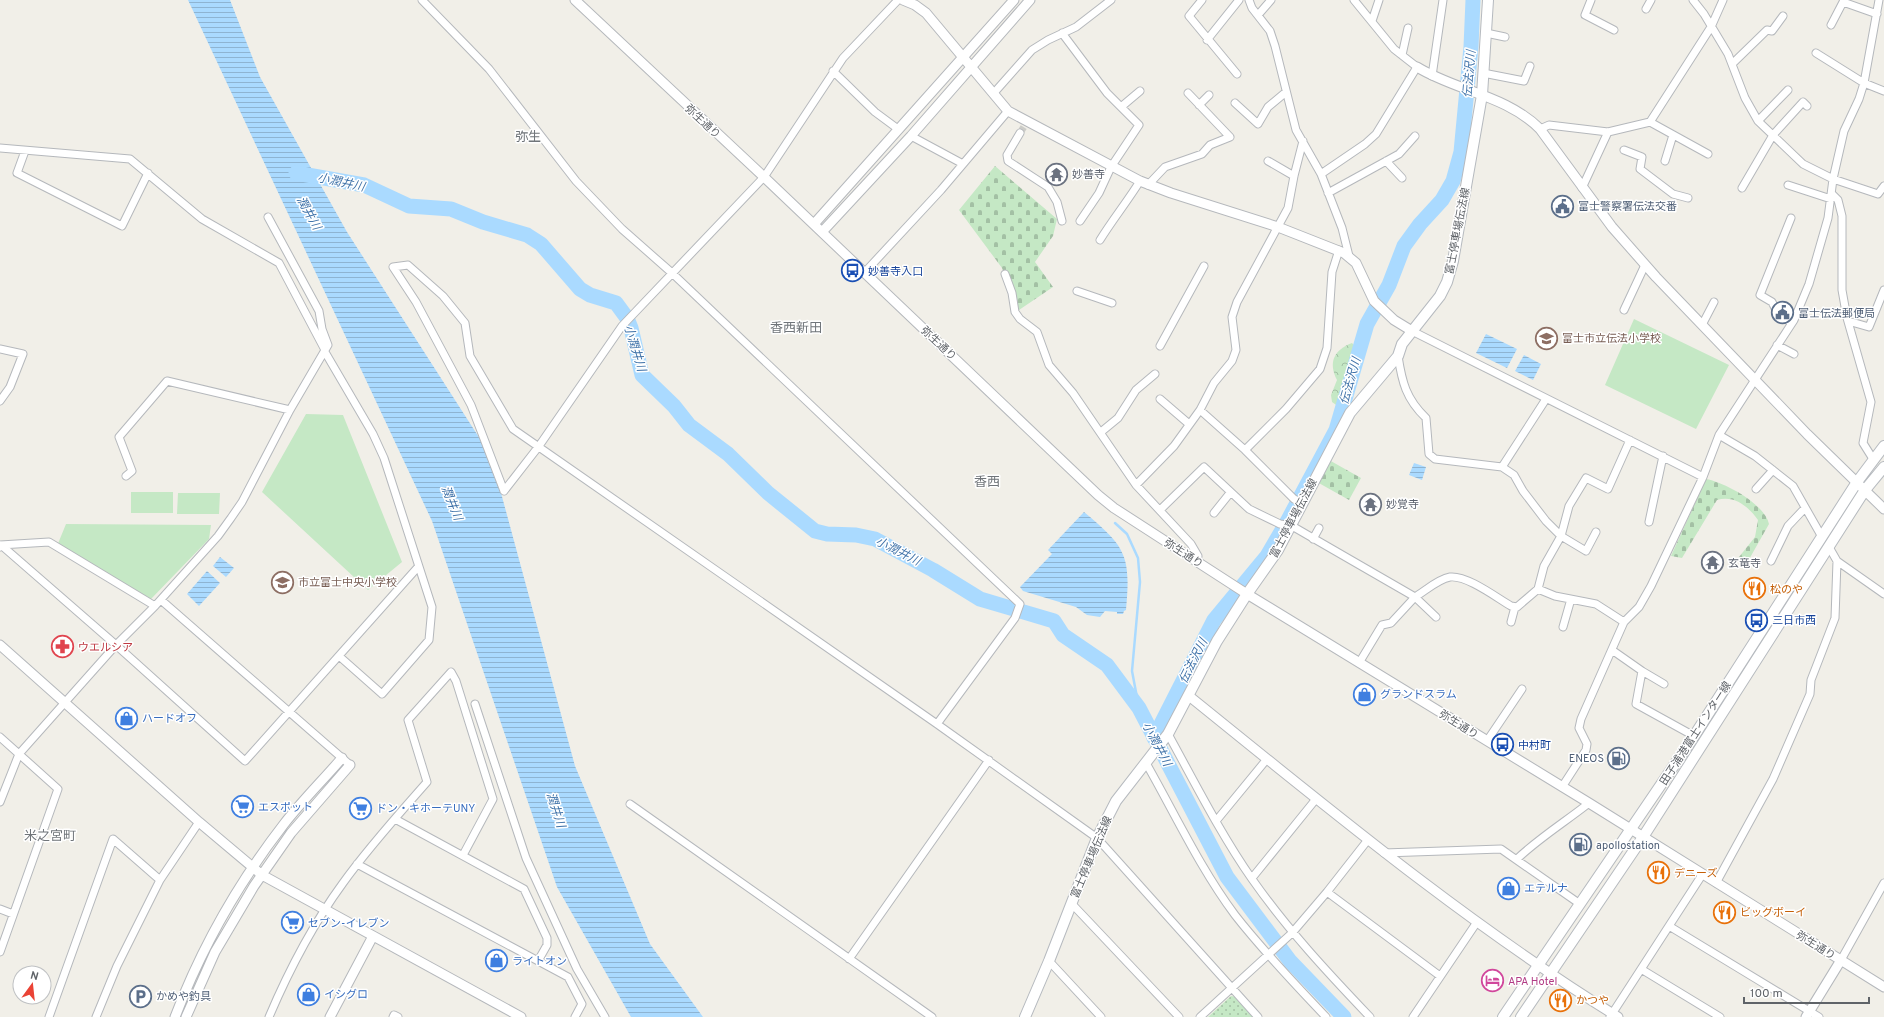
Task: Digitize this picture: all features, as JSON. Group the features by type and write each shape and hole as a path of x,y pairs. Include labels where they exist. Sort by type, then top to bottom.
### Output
{"main road":[{"name":"富士停車場伝法線","path":"1025,1017 1072,904 1097,838 1116,801 1167,737 1217,641 1247,594 1278,550 1290,526 1299,501 1350,413 1398,356 1402,344 1440,296 1447,282 1453,261 1483,73 1488,0"},
{"name":"田子浦港富士インター線","path":"1503,1017 1694,736 1857,482 1884,446"},
{"name":"田子浦港富士インター線","path":"1521,1017 1643,837 1865,490 1884,467"}],"street":[{"path":"422,0 489,69 576,181 622,229 672,273 1020,604 1015,618 937,724"},
{"name":"弥生通り","path":"575,0 865,272 1098,496 1114,508 1247,594 1589,803 1702,875 1884,987"},
{"path":"898,0 848,52 764,177 622,326 539,446 504,491 471,405 416,302 393,267 408,265 443,296 465,323 470,356 513,429 539,446 989,760 1097,838 1258,1017"},
{"path":"903,0 915,5 926,13 1008,111 1027,124 1144,183 1278,227 1339,250 1349,256 1356,264 1367,282 1374,301 1382,310 1412,332 1703,477"},
{"path":"814,224 1014,0"},
{"path":"822,232 911,136 1030,0"},
{"path":"993,94 1027,54 1048,40 1092,17 1112,0"},
{"path":"1202,0 1189,16 1207,40 1237,74"},
{"path":"1207,40 1240,0"},
{"path":"1249,0 1270,31 1296,130 1320,174 1328,193 1342,228 1349,256"},
{"path":"1258,15 1271,0"},
{"path":"1354,0 1372,21 1378,31 1402,55 1416,66 1432,76 1479,93 1522,112 1540,129 1612,227 1645,264 1754,379 1884,509"},
{"path":"1372,21 1379,0"},
{"path":"1432,76 1443,0"},
{"path":"1591,0 1585,15 1614,30"},
{"path":"1646,9 1651,0"},
{"path":"1693,0 1732,64 1745,98 1758,121 1773,136 1802,164 1833,179 1878,194 1884,186"},
{"path":"1650,122 1710,27 1723,0"},
{"path":"1562,787 1586,750 1587,744 1579,728 1580,719 1624,622 1639,606 1652,586 1703,477 1718,435 1792,323 1809,284 1828,218 1833,179 1844,131 1859,99 1864,83 1879,0"},
{"path":"1831,25 1843,2 1877,14"},
{"path":"1732,64 1767,30 1772,31 1783,16"},
{"path":"1402,55 1408,28"},
{"path":"1062,33 1107,94 1139,124 1111,167 1099,193 1080,220"},
{"path":"1486,33 1505,37"},
{"path":"1816,53 1864,83 1884,91"},
{"path":"1320,174 1365,144 1376,134 1416,66"},
{"path":"1483,73 1524,81 1530,66"},
{"path":"834,71 875,112 898,129"},
{"path":"1758,121 1788,90"},
{"path":"1121,107 1140,91"},
{"path":"1235,103 1258,124 1268,107 1286,92"},
{"path":"1100,240 1118,212 1124,208 1144,183 1165,167 1202,154 1210,145 1230,138 1188,93"},
{"path":"1199,105 1209,95"},
{"path":"1742,188 1773,136 1803,102 1808,106"},
{"path":"865,272 941,190 1008,111"},
{"path":"1540,129 1549,125 1608,132 1650,122 1708,154"},
{"path":"1582,188 1608,132"},
{"path":"1020,133 1007,155 1008,161 1048,187 1057,202 1062,221"},
{"path":"1665,161 1673,135"},
{"path":"911,136 963,164"},
{"path":"1328,193 1399,154 1415,136"},
{"path":"1136,485 1174,446 1200,410 1214,383 1232,361 1236,350 1232,317 1237,302 1288,208 1303,141"},
{"path":"0,148 130,159 202,219 279,263 325,351 360,411 381,452 432,607 429,640 382,694 339,656"},
{"path":"1624,150 1642,157 1640,169 1673,194 1688,198"},
{"path":"25,151 17,173 122,226 148,173"},
{"path":"1268,161 1294,176"},
{"path":"1386,161 1402,178"},
{"path":"1788,185 1838,200 1842,216 1842,290 1848,321 1871,402 1863,444 1873,459"},
{"path":"0,801 19,754 116,645 161,600 231,518 242,502 290,410 328,345 322,329 319,311 268,217"},
{"path":"1791,218 1760,295 1772,302 1778,314 1792,323"},
{"path":"1245,450 1286,409 1320,369 1327,348 1332,272 1339,250"},
{"path":"1624,310 1645,264"},
{"path":"1160,346 1204,266"},
{"path":"1005,274 1012,293 1016,312 1020,319 1037,332 1049,365 1064,380 1136,485 1191,544 1198,556 1197,561"},
{"path":"1848,321 1869,326 1884,290"},
{"path":"1077,291 1112,303"},
{"path":"1702,325 1714,302"},
{"path":"1778,345 1794,354"},
{"path":"0,349 23,354 10,387 0,401"},
{"path":"1398,356 1402,379 1414,406 1426,418 1429,454 1435,459 1502,467 1514,475 1523,491 1546,521 1561,536 1586,551 1596,532"},
{"path":"1101,432 1118,418 1136,390 1155,374"},
{"path":"126,476 132,471 119,438 167,381 290,410"},
{"path":"1502,467 1546,398"},
{"path":"1160,399 1190,424"},
{"path":"1200,410 1299,501"},
{"path":"1718,435 1755,456 1793,486 1822,537"},
{"path":"1511,622 1515,607 1538,589 1544,566 1561,536 1569,506 1586,478 1608,489 1630,440"},
{"path":"1649,522 1663,456"},
{"path":"1160,510 1204,467 1230,493 1249,508 1280,524 1290,526 1415,597 1436,617"},
{"path":"1756,489 1773,470"},
{"path":"1214,513 1230,493"},
{"path":"1771,561 1788,526 1805,508"},
{"path":"1313,539 1319,528"},
{"path":"0,546 49,542 155,606"},
{"path":"0,546 116,645 245,761 418,567"},
{"path":"1829,546 1837,561 1884,594"},
{"path":"1716,883 1772,779 1810,694 1811,680 1835,618 1837,561"},
{"path":"1359,663 1382,625 1391,624 1415,597 1441,580 1450,577 1457,577 1515,607"},
{"path":"1538,589 1555,596 1596,604 1624,622"},
{"path":"1563,627 1571,599"},
{"path":"161,600 350,765 291,833 262,875 215,952 186,1017"},
{"path":"0,644 199,822 262,875 521,1017"},
{"path":"1612,650 1664,684"},
{"path":"1642,671 1636,704 1694,736"},
{"path":"270,1017 291,969 324,910 357,864 427,782 408,720 451,672 456,681 493,800 463,855"},
{"path":"1487,741 1522,689"},
{"path":"1189,696 1367,841 1538,966 1613,1016 1641,969 1702,875"},
{"path":"475,704 526,858 576,969 605,1017"},
{"path":"0,737 58,789 0,952"},
{"path":"1167,737 1216,821 1290,934 1370,1017"},
{"path":"175,1017 206,946 253,868 284,824 342,758"},
{"path":"1216,821 1267,759"},
{"path":"849,959 989,760"},
{"path":"1146,763 1191,846 1235,914 1326,1017"},
{"path":"1252,878 1316,799"},
{"path":"1517,859 1534,843 1557,828 1589,803"},
{"path":"630,804 932,1017"},
{"path":"395,819 524,889 547,938 547,945 538,961"},
{"path":"96,1017 117,966 160,880 199,822"},
{"path":"49,1017 113,839 160,880"},
{"path":"1200,1017 1290,934 1327,892 1367,841"},
{"path":"1384,853 1501,849 1580,904"},
{"path":"357,864 568,977 582,1004 575,1017"},
{"path":"1807,1014 1841,960 1884,883"},
{"path":"1327,892 1440,976"},
{"path":"1072,904 1179,1017"},
{"path":"0,909 13,914"},
{"path":"1413,1017 1477,922"},
{"path":"1669,926 1807,1014 1819,1017"},
{"path":"330,1017 373,936"},
{"path":"1049,961 1101,1017"},
{"path":"1641,969 1720,1017"},
{"path":"394,1017 394,1015 398,1017"}],"green space":[{"path":"995,166 1057,219 1053,236 1035,262 1053,287 1019,310 1002,268 959,210"},
{"path":"1634,319 1729,365 1696,429 1605,385"},
{"path":"1352,343 1361,353 1354,389 1342,409 1332,402 1331,395 1337,380 1334,374 1333,362 1334,357 1341,349"},
{"path":"306,414 343,415 402,562 368,590 262,492"},
{"path":"1329,460 1361,478 1349,500 1317,482"},
{"path":"1706,479 1723,484 1743,495 1766,516 1769,524 1747,563 1739,557 1755,537 1758,520 1745,506 1735,500 1729,499 1717,500 1682,558 1671,556"},
{"path":"131,492 173,492 173,513 131,513"},
{"path":"178,493 220,493 219,514 177,514"},
{"path":"66,524 211,525 209,539 151,599 57,546"},
{"path":"1231,996 1236,997 1255,1017 1208,1017"}],"water":[{"name":"潤井川","path":"188,0 230,0 260,77 347,232 491,456 575,766 650,944 703,1017 631,1017 557,887 432,521"},
{"path":"1486,334 1517,349 1507,368 1476,353"},
{"path":"1524,355 1541,364 1533,380 1515,371"},
{"path":"1414,463 1426,467 1422,480 1409,475"},
{"path":"1084,512 1109,534 1123,554 1126,564 1127,591 1126,610 1123,614 1105,611 1100,617 1087,615 1076,607 1023,591 1020,587 1052,554 1048,550"},
{"path":"220,557 234,568 226,577 213,566"},
{"path":"207,571 220,583 199,606 187,594"}],"waterway":[{"name":"伝法沢川","path":"1154,738 1214,620 1267,556 1288,520 1336,430 1367,324 1389,285 1404,246 1420,224 1442,200 1453,181 1461,152 1471,47 1473,0"},
{"name":"小潤井川","path":"296,173 364,185 409,206 451,209 483,222 527,235 541,244 580,289 590,295 616,303 627,318 631,328 642,375 674,406 689,425 728,454 768,493 815,531 827,534 856,535 875,539 933,570 980,599 1054,621 1063,635 1107,665 1139,708 1227,877 1290,961 1344,1017"},
{"path":"1115,523 1127,534 1138,558 1140,582 1132,671 1139,708"}],"tunnel":[{"path":"1020,133 1025,125"}],"place":[{"name":"妙善寺","path":"1056,174"},
{"name":"富士警察署伝法交番","path":"1563,206"},
{"name":"妙善寺入口","path":"853,271"},
{"name":"富士伝法郵便局","path":"1783,313"},
{"name":"富士市立伝法小学校","path":"1547,338"},
{"name":"妙覚寺","path":"1370,504"},
{"name":"玄竜寺","path":"1712,563"},
{"name":"市立富士中央小学校","path":"283,582"},
{"name":"松のや","path":"1754,589"},
{"name":"三日市西","path":"1757,620"},
{"name":"ウエルシア","path":"62,647"},
{"name":"グランドスラム","path":"1365,694"},
{"name":"ハードオフ","path":"127,718"},
{"name":"中村町","path":"1502,745"},
{"name":"ENEOS","path":"1619,758"},
{"name":"エスポット","path":"243,807"},
{"name":"ドン・キホーテUNY","path":"361,808"},
{"name":"apollostation","path":"1581,845"},
{"name":"デニーズ","path":"1659,873"},
{"name":"エテルナ","path":"1508,888"},
{"name":"ビッグボーイ","path":"1724,912"},
{"name":"セブン-イレブン","path":"292,923"},
{"name":"ライトオン","path":"497,961"},
{"name":"APA Hotel","path":"1492,981"},
{"name":"イシグロ","path":"308,994"},
{"name":"かめや釣具","path":"141,996"},
{"name":"かつや","path":"1561,1000"}],"district":[{"name":"弥生","path":"528,136"},
{"name":"香西新田","path":"796,327"},
{"name":"香西","path":"987,481"},
{"name":"米之宮町","path":"50,835"}]}
